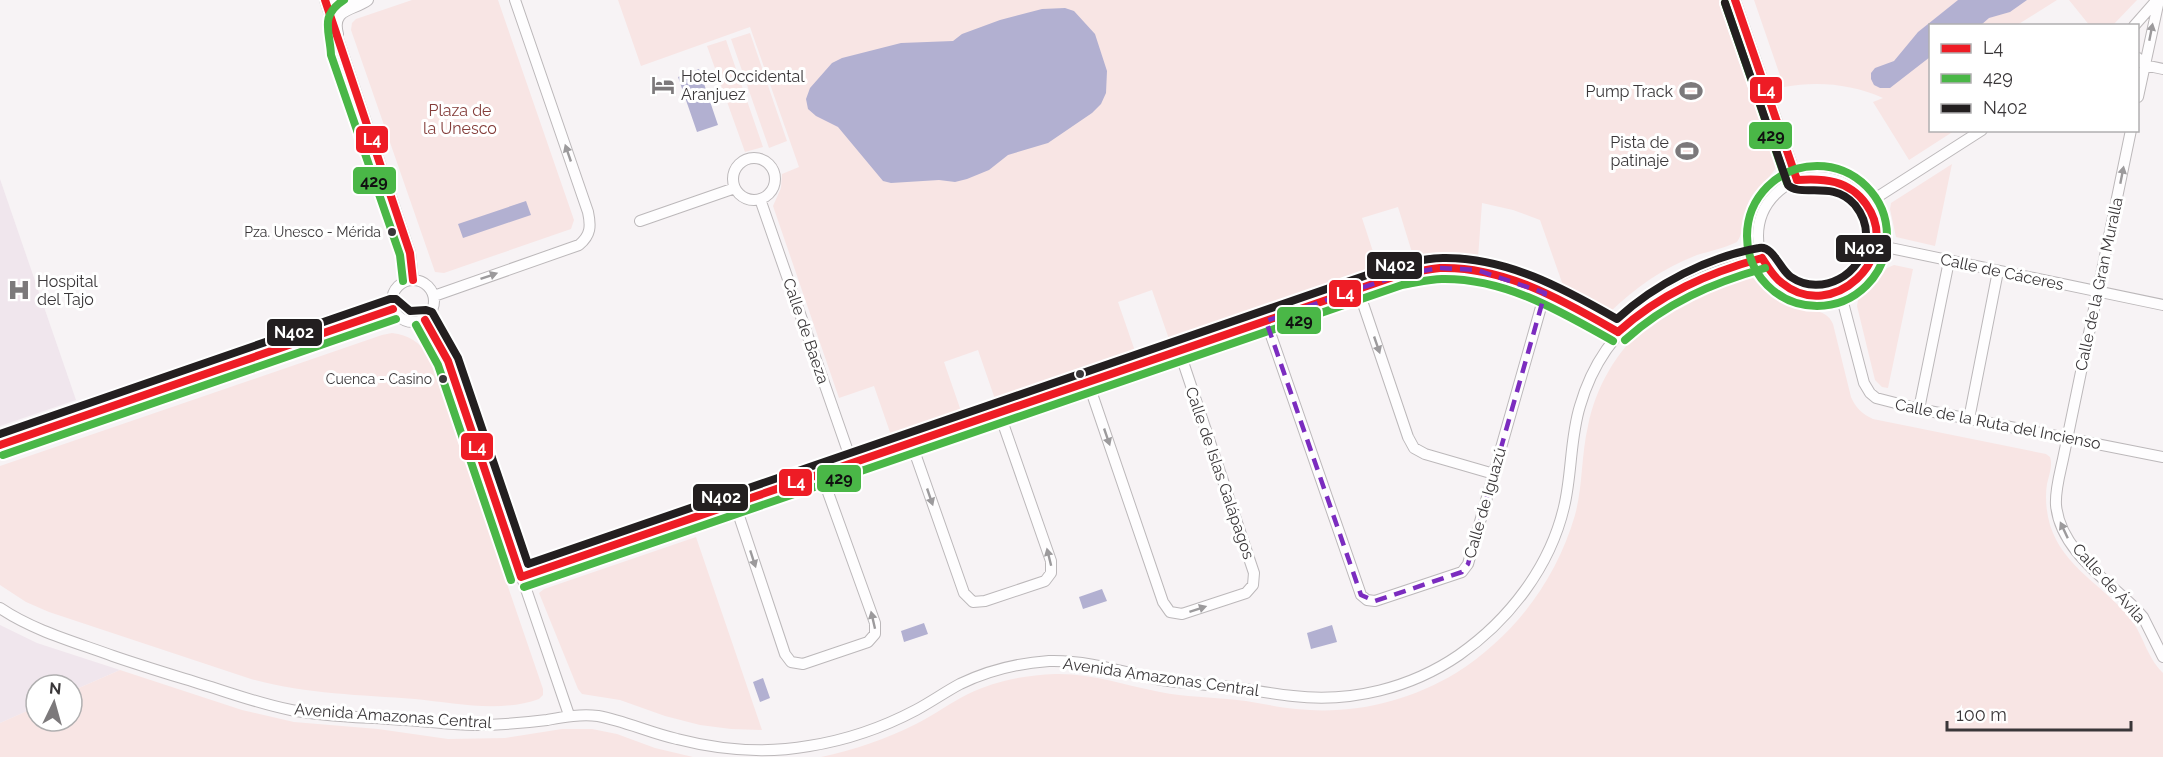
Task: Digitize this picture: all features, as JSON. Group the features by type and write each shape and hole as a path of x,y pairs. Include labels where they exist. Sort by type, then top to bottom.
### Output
{"street":[{"path":"325,0 410,252 413,280"},
{"path":"336,0 346,2 354,0"},
{"path":"341,52 342,45 337,30 339,18 344,12 368,0"},
{"path":"434,296 579,245 590,232 588,212 515,0"},
{"path":"1735,0 1797,180"},
{"path":"2136,24 2157,0"},
{"path":"2139,85 2141,62 2157,0"},
{"path":"2141,62 2163,69"},
{"path":"1868,203 1979,132"},
{"name":"Calle de la Gran Muralla","path":"2067,438 2131,132"},
{"path":"756,158 765,161 773,171 775,180 773,189 760,199 747,199 735,188 734,171 747,159 756,158"},
{"path":"1818,176 1836,180 1855,189 1868,203 1875,224 1876,245 1870,265 1857,280 1840,291 1822,296 1798,293 1772,274 1762,258 1758,228 1767,203 1780,189 1797,180 1818,176"},
{"path":"640,221 735,188"},
{"name":"Calle de Baeza","path":"760,199 852,463"},
{"name":"Calle de Cáceres","path":"1876,245 2163,305"},
{"name":"Avenida Amazonas Central","path":"0,608 41,631 252,700 294,710 473,725 520,723 569,715 597,716 673,739 712,747 766,751 807,747 849,738 886,725 963,682 1006,667 1050,661 1091,664 1154,679 1299,697 1342,698 1390,688 1430,672 1456,657 1487,634 1512,609 1534,578 1549,549 1563,513 1570,479 1579,407 1589,380 1618,332 1646,308 1674,289 1709,274 1762,258"},
{"path":"1919,409 1949,261"},
{"path":"521,577 1399,275 1440,268 1477,270 1514,280 1545,293 1618,332"},
{"path":"1969,419 1998,271"},
{"path":"413,280 426,284 434,296 433,309 425,320 410,322 403,320 393,309 393,296 400,284 413,280"},
{"path":"1358,289 1408,437 1414,448 1425,454 1494,474"},
{"name":"Calle de la Ruta del Incienso","path":"1840,291 1864,383 1870,393 1882,401 2163,457"},
{"name":"Calle de Iguazú","path":"1266,321 1361,595 1367,600 1375,601 1462,572 1468,564 1545,293"},
{"path":"0,446 393,309"},
{"path":"425,320 448,361 569,715"},
{"name":"Calle de Islas Galápagos","path":"1088,381 1163,602 1170,612 1182,614 1246,593 1253,585 1254,573 1179,350"},
{"path":"911,442 963,593 973,602 995,598 1045,580 1051,573 1051,561 999,412"},
{"name":"Calle de Ávila","path":"2067,438 2056,504 2064,532 2078,552 2143,617 2163,657"},
{"path":"735,504 784,654 791,662 802,664 868,642 875,634 875,623 821,473"}],"highlighted area":[{"path":"1440,268 1477,270 1545,293 1468,564 1462,572 1375,601 1361,595 1266,321 1399,275"}],"shaded area":[{"name":"Hospital del Tajo","path":"0,179 76,400 0,426"},
{"path":"0,625 37,643 120,670 84,686 84,673 24,673 24,712 0,723"}],"green space":[{"name":"Plaza de la Unesco","path":"412,0 498,0 574,220 571,229 444,273 435,272 351,30 352,23 356,19"},
{"path":"618,0 1719,0 1776,168 1749,201 1737,242 1697,255 1661,272 1640,286 1610,312 1565,291 1540,220 1513,210 1482,203 1478,258 1445,256 1414,259 1398,207 1362,218 1379,270 1170,342 1152,290 1118,302 1136,354 996,402 978,350 944,362 962,414 892,438 874,386 839,398 773,206 781,188 782,174 799,167 750,27 641,66"},
{"path":"1754,0 2057,0 2019,24 1929,24 1929,132 1952,132 1909,160 1873,102 1883,98 1834,85 1809,84 1784,87"},
{"path":"2069,0 2137,0 2114,24 2088,24"},
{"path":"750,33 787,141 769,148 731,39"},
{"path":"726,40 763,147 745,152 707,46"},
{"path":"1952,164 1935,246 1896,237 1890,209 1891,203"},
{"path":"1894,265 1913,269 1888,388 1882,387 1875,380 1857,306 1858,300 1875,284 1887,268"},
{"path":"1746,275 1781,302 1820,312 1830,318 1851,397 1866,415 1873,419 2046,454 2050,457 2051,467 2046,504 2056,540 2074,564 2130,618 2153,660 2163,673 2163,757 821,757 893,734 978,689 999,682 1033,676 1082,675 1169,694 1317,710 1359,708 1379,704 1419,692 1438,683 1477,658 1514,624 1530,605 1557,562 1575,515 1586,437 1596,397 1609,371 1625,348 1644,327 1666,310 1691,295"},
{"path":"392,333 404,335 413,340 429,356 543,689 543,695 539,699 509,705 477,706 333,693 271,684 49,612 26,602 0,585 0,466"},
{"path":"696,537 762,730 700,725 665,716 620,700 582,694 539,593 544,589"},
{"path":"120,670 242,710 294,722 378,729 448,739 505,738 562,729 592,729 617,734 655,748 693,757 0,757 0,723 24,712 24,733 84,733 84,686"}],"water":[{"path":"1958,0 2027,0 2010,12 1989,18 1982,24 1929,24 1929,58 1890,88 1880,88 1874,85 1871,73 1875,68 1894,61 1918,32"},
{"path":"1065,8 1074,11 1095,34 1107,71 1106,93 1101,104 1092,113 1048,143 1008,155 989,170 967,179 955,182 939,180 891,183 883,181 838,127 816,116 808,109 806,99 810,88 832,63 842,58 901,43 953,41 962,34 1000,20 1042,9"},
{"path":"699,69 718,125 697,132 678,77"},
{"path":"526,201 531,215 463,238 458,224"},
{"path":"1102,589 1107,601 1083,609 1079,597"},
{"path":"924,623 928,634 904,642 901,631"},
{"path":"1332,625 1337,642 1311,649 1307,633"},
{"path":"763,678 770,698 760,702 753,682"}],"transit line":[{"name":"L4","path":"325,0 410,253 413,280"},
{"name":"429","path":"344,0 336,6 329,18 331,55 400,255 403,281"},
{"name":"L4","path":"1735,0 1797,180"},
{"name":"429","path":"1725,3 1787,183"},
{"name":"N402","path":"0,434 390,299 396,299 410,311 432,312 458,358 528,564 1396,265 1443,258 1489,263 1533,276 1617,319 1648,294 1683,274 1721,258 1759,248 1768,250 1787,274 1803,283 1815,285 1839,279 1849,272 1863,252 1866,235 1862,217 1855,205 1837,193 1793,189 1788,185 1725,3"},
{"name":"429","path":"1817,166 1844,171 1866,187 1882,209 1887,236 1882,263 1866,285 1844,301 1817,306 1790,301 1768,285 1752,263 1747,236 1752,209 1768,187 1790,171 1817,166"},
{"name":"L4","path":"1762,258 1773,275 1782,283 1802,294 1822,295 1841,290 1857,279 1869,263 1876,244 1875,224 1866,204 1844,185 1826,180 1797,180"},
{"name":"L4","path":"1618,332 1651,307 1686,286 1762,258"},
{"name":"L4","path":"521,577 1399,275 1440,268 1488,273 1533,288 1618,332"},
{"name":"429","path":"1625,340 1657,315 1690,296 1727,280 1765,268"},
{"name":"429","path":"524,587 1402,285 1442,279 1488,284 1531,298 1613,341"},
{"name":"L4","path":"0,445 393,309"},
{"name":"429","path":"3,455 396,319"},
{"name":"L4","path":"425,320 448,361 521,577"},
{"name":"429","path":"416,325 438,365 511,580"}],"place":[{"name":"Hotel Occidental Aranjuez","path":"663,85"},
{"name":"Pump Track","path":"1691,91"},
{"name":"Pista de patinaje","path":"1687,151"},
{"name":"Pza. Unesco - Mérida","path":"392,232"},
{"name":"Hospital del Tajo","path":"19,290"},
{"name":"Cuenca - Casino","path":"443,379"}]}
